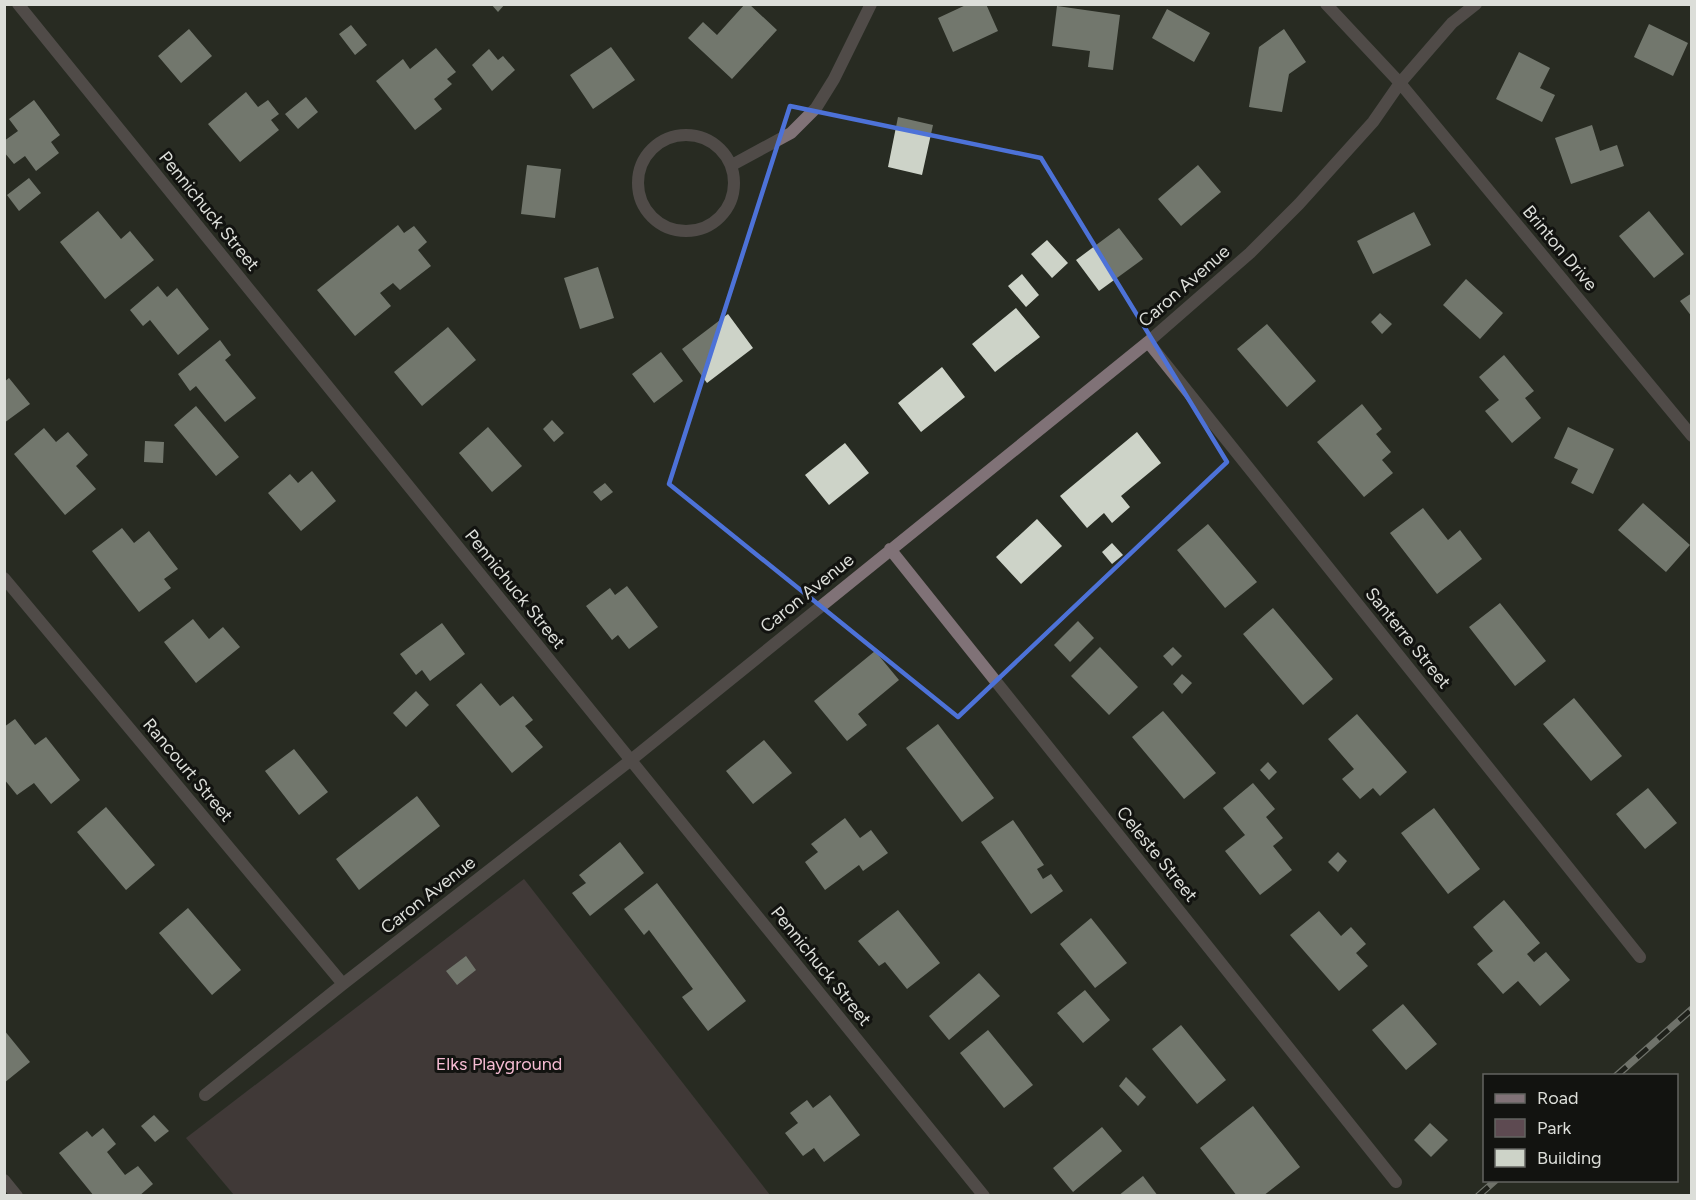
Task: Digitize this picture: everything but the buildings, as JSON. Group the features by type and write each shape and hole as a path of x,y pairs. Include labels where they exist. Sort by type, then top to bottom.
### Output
{"street":[{"name":"Pennichuck Street","path":"18,4 984,1196"},
{"path":"732,165 790,133 816,108 840,69 871,4"},
{"name":"Brinton Drive","path":"1326,4 1400,83 1692,436"},
{"path":"1400,83 1452,23 1476,4"},
{"name":"Caron Avenue","path":"205,1095 343,984 631,760 1148,342 1250,253 1299,204 1372,122 1400,83"},
{"path":"678,135 694,135 710,140 723,151 732,165 733,195 727,209 703,228 688,231 673,229 659,222 648,212 641,198 638,183 641,166 649,152 662,141 678,135"},
{"name":"Santerre Street","path":"1148,342 1640,957"},
{"name":"Celeste Street","path":"890,549 1396,1182"},
{"name":"Rancourt Street","path":"4,578 343,984"},
{"path":"4,1180 17,1196"}],"highlighted area":[{"path":"790,106 1041,158 1227,462 958,717 669,484"}],"green space":[{"name":"Elks Playground","path":"524,879 770,1195 234,1195 186,1138"}],"railway":[{"path":"1618,1074 1692,1009"},
{"path":"1478,1196 1494,1182"}]}
